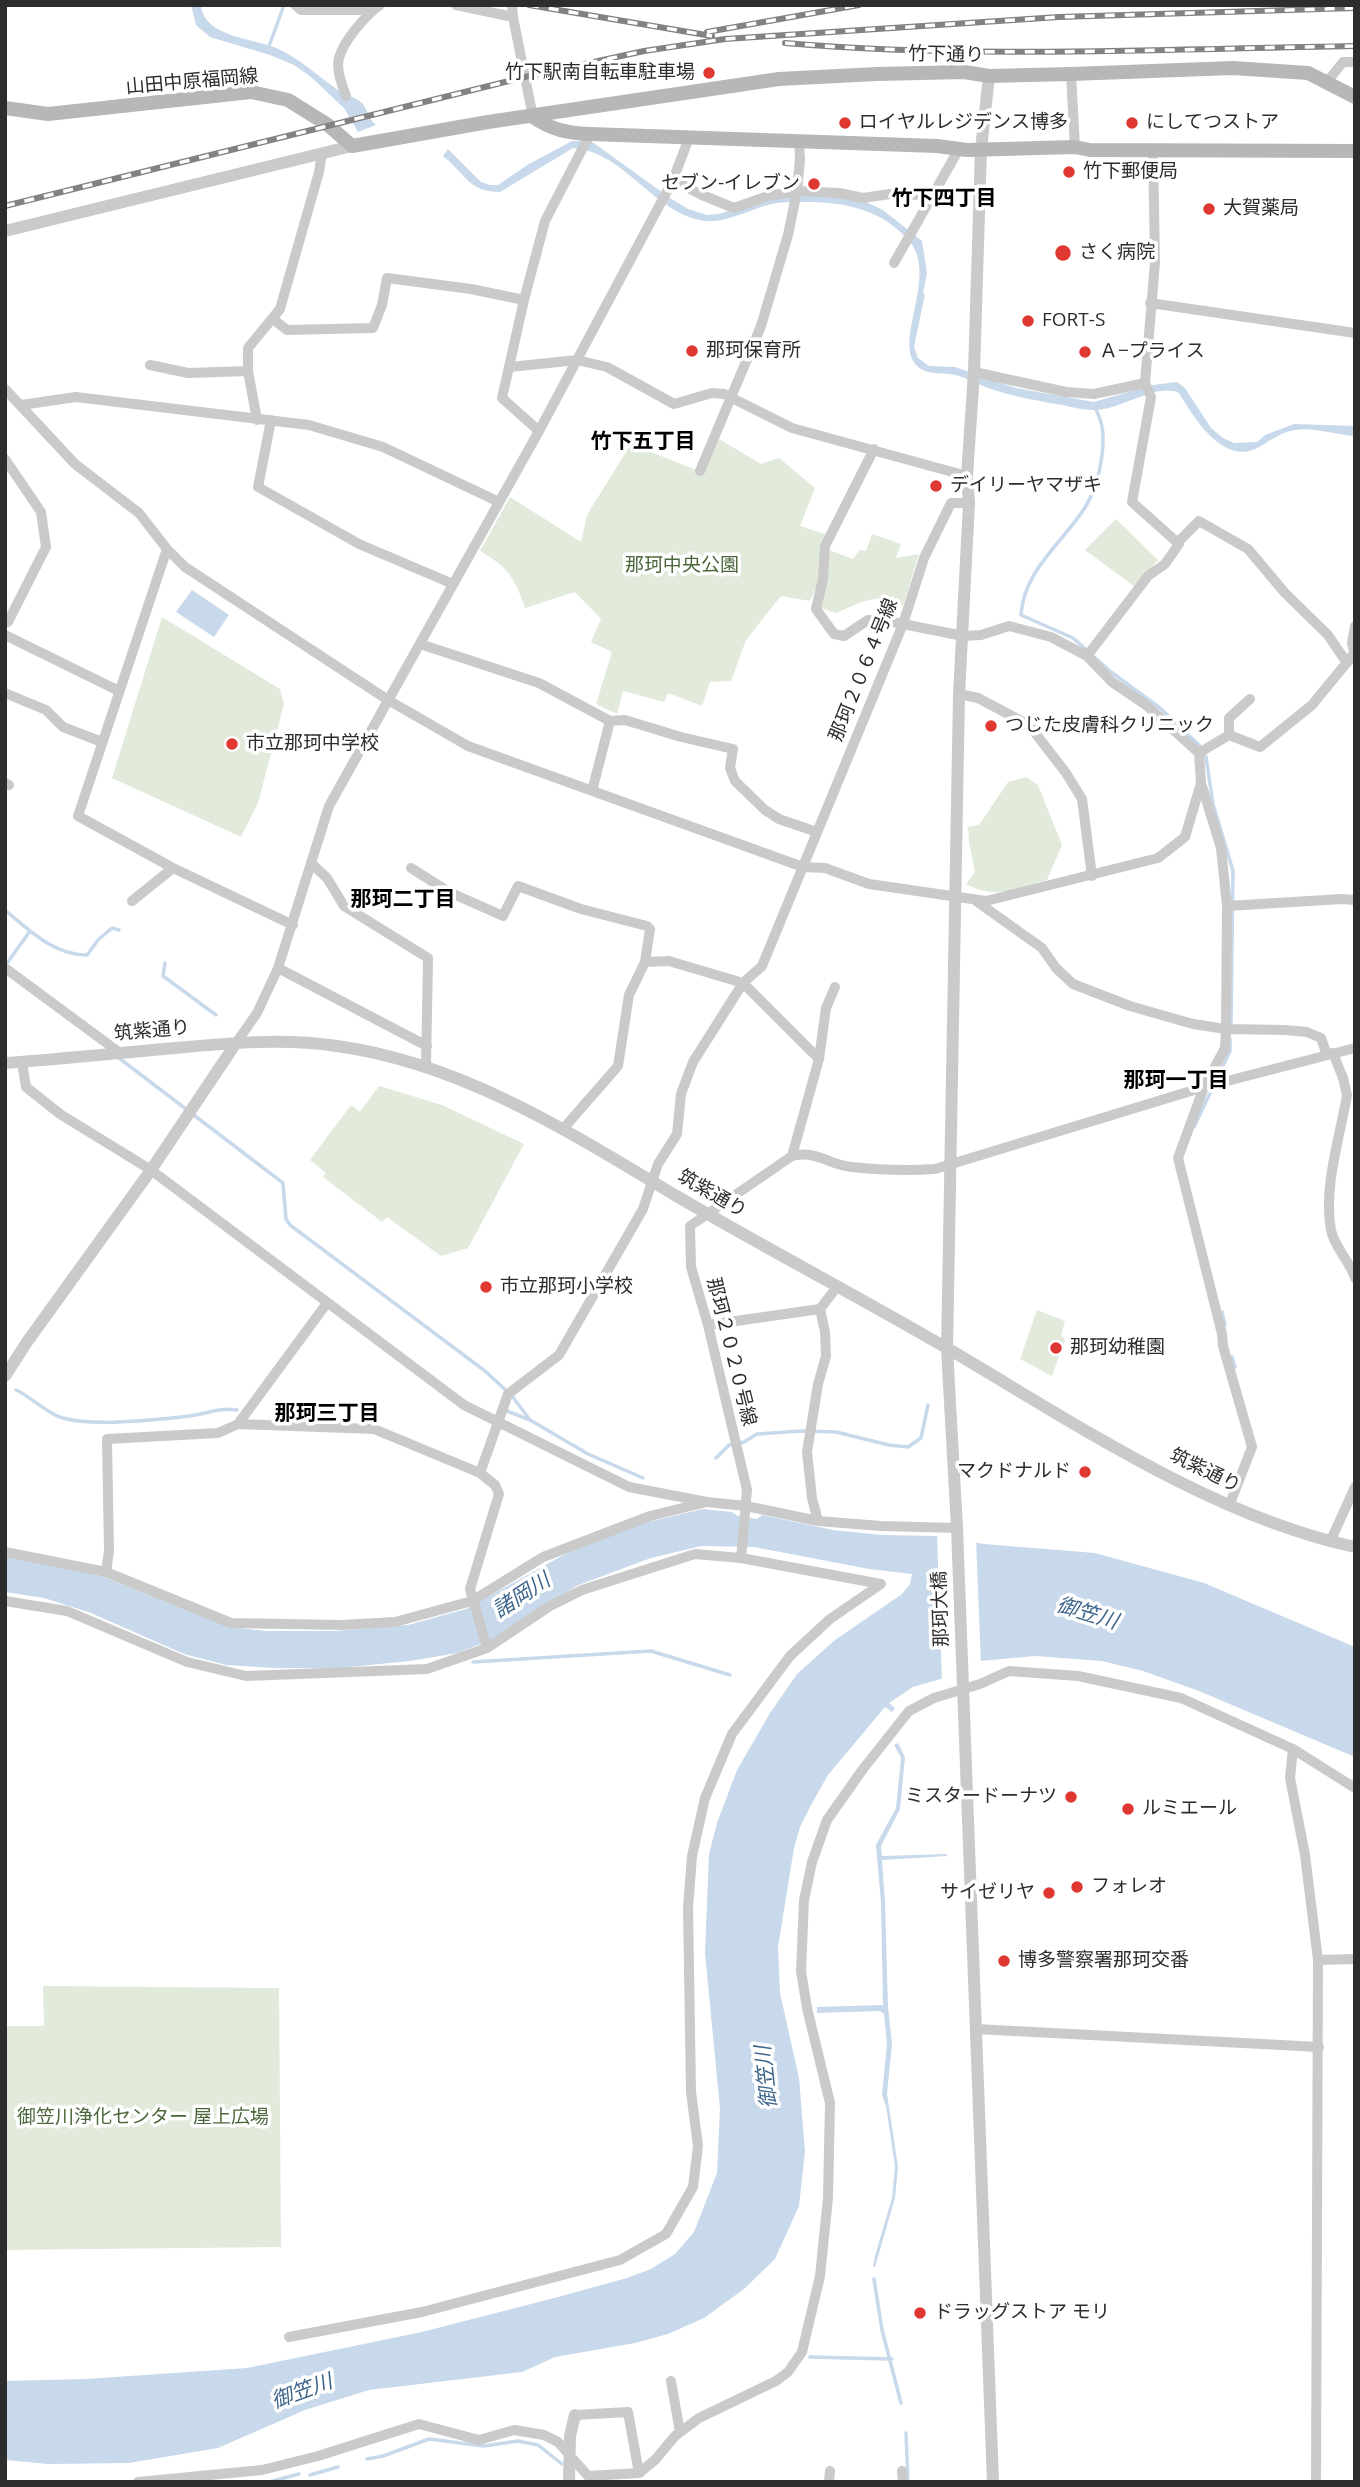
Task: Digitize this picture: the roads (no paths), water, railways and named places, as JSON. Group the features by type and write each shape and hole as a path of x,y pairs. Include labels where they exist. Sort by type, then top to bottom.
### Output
{"main road":[{"name":"竹下通り","path":"533,117 779,79 964,72 989,76 1233,68 1308,73 1355,97"},
{"name":"山田中原福岡線","path":"5,108 48,114 251,92 288,100 328,125 352,146"},
{"path":"352,146 488,122 533,117 558,131 588,138 799,141 959,149 1075,147 1090,150 1355,151"}],"street":[{"path":"295,5 301,10 377,8"},
{"path":"456,5 513,17"},
{"path":"512,5 533,117"},
{"path":"346,96 341,81 339,59 359,24 377,8"},
{"path":"1326,82 1343,62 1355,62"},
{"path":"1071,74 1075,147"},
{"name":"那珂大橋","path":"989,76 981,149 974,372 967,476 969,503 959,694 947,1349 957,1528 993,2482"},
{"path":"540,431 502,398 545,222 588,138"},
{"path":"5,1376 26,1342 150,1170 257,1013 278,968 293,925 329,806 540,431 674,180 689,138"},
{"path":"700,471 761,327 788,235 797,191 799,141"},
{"path":"5,231 352,146"},
{"path":"894,263 959,149"},
{"path":"1153,149 1155,262 1145,383 1152,397 1132,502 1178,542"},
{"path":"257,419 247,371 248,348 281,309 323,153"},
{"path":"674,180 734,208 768,196 797,191 839,193 863,198 933,193"},
{"path":"273,319 287,330 373,327 382,305 387,278 471,289 524,300"},
{"path":"1150,303 1355,333"},
{"path":"510,367 577,360 607,367 674,404 712,393 724,394 792,428 967,476"},
{"path":"150,365 188,373 247,371"},
{"path":"974,372 1066,392 1094,394 1145,383"},
{"path":"5,390 75,464 139,513 167,549 185,566 387,700 468,746 803,867 825,868 869,884 986,901 1158,858 1185,837 1201,783"},
{"path":"21,405 76,397 309,425 383,447 499,502"},
{"path":"271,420 258,487 359,544 453,584"},
{"path":"874,449 825,546 823,579 816,609 834,634 844,636 868,620 963,636 981,635 1010,626 1051,637 1087,656 1112,682 1146,705 1199,753 1201,783 1221,848 1227,906 1226,1029 1225,1048 1204,1087 1178,1158 1223,1346 1252,1447 1229,1506"},
{"path":"5,460 41,512 46,547 6,624"},
{"name":"那珂２０６４号線","path":"480,1473 508,1394 559,1355 643,1209 658,1164 677,1134 681,1094 693,1062 743,983 762,967 904,624 924,558 951,503 969,503"},
{"path":"1087,656 1148,576 1165,564 1178,542 1199,521 1248,549 1285,593 1352,658"},
{"path":"167,549 78,816 173,868 293,925"},
{"path":"1229,735 1260,747 1312,705 1352,658 1355,626"},
{"path":"5,635 119,691"},
{"path":"420,643 539,683 610,721 625,720 733,749 730,768 735,781 765,810 779,819 817,832"},
{"path":"5,693 46,710 62,727 102,742"},
{"path":"959,694 978,698 1029,725 1066,773 1082,799 1092,876"},
{"path":"1229,735 1229,718 1250,699"},
{"path":"592,791 610,721"},
{"path":"1199,753 1229,735"},
{"path":"312,864 327,878 344,906 428,958 426,1067"},
{"path":"132,901 173,868"},
{"path":"411,868 449,892 503,916 518,886 650,929 645,962 629,995 618,1066 563,1129"},
{"path":"1227,906 1342,898 1355,900"},
{"path":"975,901 1042,948 1056,968 1073,984 1161,1016 1226,1029 1307,1032 1321,1038 1343,1078 1347,1095 1328,1203 1331,1234 1352,1267 1355,1279"},
{"path":"645,962 670,961 743,983 819,1059"},
{"path":"5,968 120,1053"},
{"path":"278,968 427,1046"},
{"path":"792,1156 819,1059 826,1008 835,987"},
{"name":"筑紫通り","path":"5,1063 281,1041 339,1046 426,1067 475,1085 563,1129 836,1288 1135,1457 1229,1506 1330,1542 1355,1548"},
{"path":"708,1215 792,1156 806,1153 848,1167 909,1171 935,1169 1204,1087 1355,1048"},
{"path":"22,1062 26,1087 60,1114 150,1170 464,1405 498,1423 629,1487 818,1521 957,1528"},
{"name":"那珂２０２０号線","path":"708,1215 690,1226 691,1266 708,1325 747,1490 742,1554"},
{"path":"708,1325 820,1309 836,1288"},
{"path":"237,1424 327,1303"},
{"path":"818,1521 812,1498 807,1452 818,1384 826,1356 820,1309"},
{"path":"106,1572 109,1551 107,1439 218,1433 237,1424 374,1429 480,1473 495,1485 499,1494 470,1589 487,1648"},
{"path":"1330,1542 1355,1487"},
{"path":"5,1552 106,1572 231,1623 342,1625 395,1622 472,1601 543,1557 650,1516 707,1502"},
{"path":"5,1601 66,1611 187,1662 246,1676 427,1669 487,1648 550,1606 582,1590 695,1554 742,1554 881,1584 830,1619 790,1656 732,1734 705,1798 692,1856 688,1908 691,2092 698,2146 692,2187 666,2234 620,2260 422,2312 289,2337"},
{"path":"138,2482 262,2470 318,2456 419,2424 479,2440 514,2430 544,2435 558,2442 588,2476 639,2473 655,2460 680,2432 699,2418 776,2381 788,2372 802,2352 820,2276 828,2198 830,2103 807,2008 802,1971 804,1900 827,1820 909,1711 922,1703 980,1684 1009,1671 1078,1676 1181,1698 1293,1749 1355,1787"},
{"path":"1293,1749 1290,1778 1305,1856 1318,1960 1316,2482"},
{"path":"1318,1960 1355,1959"},
{"path":"976,2029 1319,2047"},
{"path":"671,2381 680,2432"},
{"path":"569,2482 570,2436 575,2415 628,2412 639,2473"}],"water":[{"path":"191,5 201,5 204,16 220,30 276,48 293,57 341,92 364,105 376,125 358,132 344,108 294,65 210,37 196,25"},
{"path":"572,141 591,141 670,198 688,209 707,215 719,214 770,198 819,193 866,202 883,210 922,241 927,273 914,347 918,358 929,366 955,367 1016,388 1094,402 1152,385 1177,382 1185,388 1211,428 1234,443 1257,442 1265,435 1294,424 1355,426 1355,436 1295,430 1248,451 1235,451 1212,438 1179,393 1160,391 1104,409 1089,410 1019,397 960,376 923,370 913,361 910,347 918,294 918,257 899,230 874,214 860,209 830,203 783,202 721,220 706,221 671,208 625,171 592,152 573,148 500,192 474,185 443,156 448,149 481,182 498,185 529,164"},
{"path":"192,590 229,615 214,637 176,612"},
{"path":"703,1509 732,1512 738,1516 757,1519 762,1515 833,1530 883,1535 937,1536 984,1544 1095,1553 1204,1583 1355,1647 1355,1757 1199,1691 1143,1671 1102,1661 1035,1656 980,1661 944,1678 913,1687 889,1703 895,1708 892,1712 885,1707 828,1775 800,1827 794,1848 778,1947 780,1993 799,2078 805,2151 799,2206 775,2259 744,2289 704,2318 668,2334 635,2343 555,2357 522,2372 369,2390 305,2410 218,2448 129,2463 48,2464 5,2460 5,2381 86,2379 247,2368 422,2332 558,2297 627,2278 651,2269 675,2254 694,2232 717,2173 720,2109 705,1953 709,1854 717,1823 737,1770 770,1713 797,1674 835,1640 902,1594 910,1584 912,1574 869,1569 754,1547 701,1546 651,1558 576,1586 499,1637 457,1653 339,1668 274,1668 226,1665 184,1654 91,1613 44,1598 5,1592 5,1554 104,1577 230,1627 266,1631 335,1631 408,1625 466,1609 567,1553 639,1524"},
{"path":"898,1743 905,1757 900,1809 881,1846 882,1856 947,1856 882,1860 892,2044 887,2094 898,2167 895,2198 873,2267 892,2198 895,2166 882,2095 887,2044 884,2014 880,2011 817,2013 817,2007 883,2005 881,1903 876,1845 896,1808 901,1758 894,1745"}],"waterway":[{"path":"268,49 284,5"},
{"path":"1095,408 1102,425 1103,442 1094,488 1077,519 1037,570 1029,584 1021,615 1073,638 1111,672 1160,708 1199,745 1206,757 1213,804 1233,871 1231,1026"},
{"path":"5,910 43,940 75,954 87,955 98,940 112,928 119,930"},
{"path":"5,966 30,931"},
{"path":"165,963 163,976 216,1015"},
{"path":"1194,1127 1230,1051 1230,1038"},
{"path":"119,1058 283,1183 286,1219 290,1225 485,1371 512,1396 530,1420"},
{"path":"1222,1312 1225,1325"},
{"path":"1232,1357 1235,1367"},
{"path":"16,1390 57,1416 76,1421 143,1421 237,1410"},
{"path":"716,1458 729,1445 744,1442 757,1434 802,1431 836,1432 908,1447 921,1438 928,1405"},
{"path":"507,1411 530,1420 588,1454 643,1478"},
{"path":"473,1662 651,1651 730,1675"},
{"path":"874,2279 882,2330 901,2403"},
{"path":"810,2357 892,2359"},
{"path":"906,2433 908,2482"},
{"path":"367,2459 429,2439 484,2446 518,2441 538,2445 562,2464"},
{"path":"310,2475 338,2467"},
{"path":"269,2482 299,2474"}],"railway":[{"path":"529,5 712,36"},
{"path":"707,32 859,5"},
{"path":"5,206 525,77 644,51 725,39 1059,17 1355,8"},
{"path":"785,43 998,52 1355,46"}],"place":[{"name":"竹下駅南自転車駐車場","path":"709,73"},
{"name":"ロイヤルレジデンス博多","path":"845,123"},
{"name":"にしてつストア","path":"1132,123"},
{"name":"竹下郵便局","path":"1069,172"},
{"name":"セブン-イレブン","path":"814,184"},
{"name":"大賀薬局","path":"1209,209"},
{"name":"さく病院","path":"1063,253"},
{"name":"FORT-S","path":"1028,321"},
{"name":"那珂保育所","path":"692,351"},
{"name":"Ａ−プライス","path":"1085,352"},
{"name":"デイリーヤマザキ","path":"936,486"},
{"name":"つじた皮膚科クリニック","path":"991,726"},
{"name":"市立那珂中学校","path":"232,744"},
{"name":"市立那珂小学校","path":"486,1287"},
{"name":"那珂幼稚園","path":"1056,1348"},
{"name":"マクドナルド","path":"1085,1472"},
{"name":"ミスタードーナツ","path":"1071,1797"},
{"name":"ルミエール","path":"1128,1809"},
{"name":"フォレオ","path":"1077,1887"},
{"name":"サイゼリヤ","path":"1049,1893"},
{"name":"博多警察署那珂交番","path":"1004,1961"},
{"name":"ドラッグストア モリ","path":"920,2313"}],"district":[{"name":"竹下四丁目","path":"944,199"},
{"name":"竹下五丁目","path":"643,442"},
{"name":"那珂二丁目","path":"403,900"},
{"name":"那珂一丁目","path":"1176,1081"},
{"name":"那珂三丁目","path":"327,1414"}],"park label":[{"name":"那珂中央公園","path":"682,566"},
{"name":"御笠川浄化センター 屋上広場","path":"143,2118"}],"water label":[{"name":"諸岡川","path":"522,1596"},
{"name":"御笠川","path":"1087,1614"},
{"name":"御笠川","path":"767,2077"},
{"name":"御笠川","path":"302,2392"}]}
